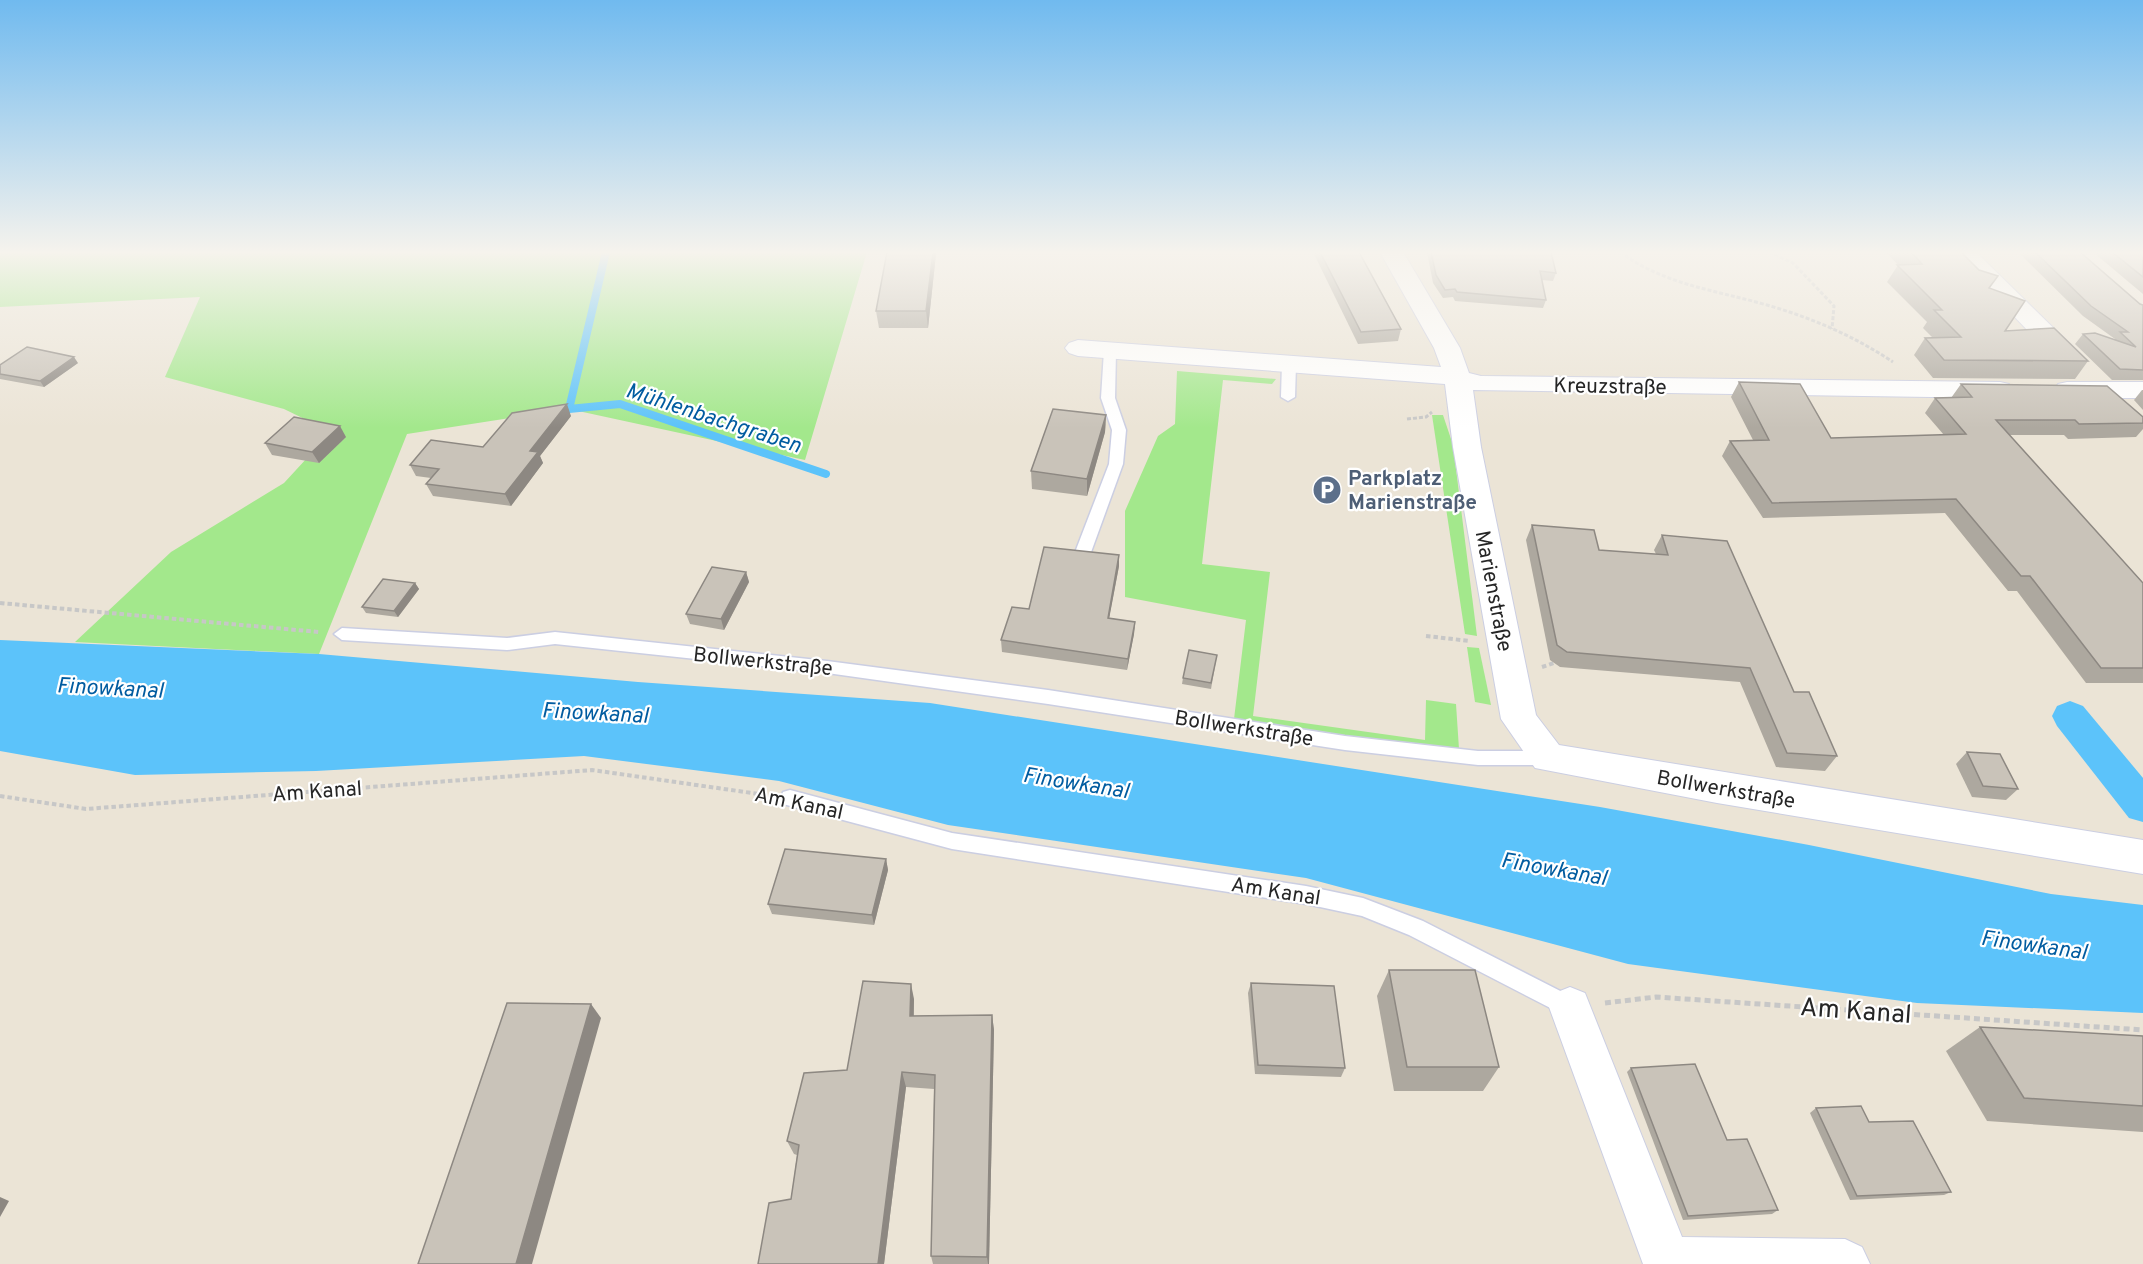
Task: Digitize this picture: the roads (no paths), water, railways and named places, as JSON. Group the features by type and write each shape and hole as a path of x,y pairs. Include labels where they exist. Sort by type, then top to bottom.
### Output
{"street":[{"name":"Marienstraße","path":"1426,311 1447,348 1458,379 1467,447 1519,719 1548,758"},
{"path":"2022,311 2126,412"},
{"name":"Kreuzstraße","path":"1078,348 1431,373 1481,384 1933,390 2143,390"},
{"name":"Bollwerkstraße","path":"1548,758 2143,857"},
{"path":"1570,1007 1668,1262 1845,1264"}],"lane":[{"path":"1082,555 1116,464 1119,430 1108,398 1110,351"},
{"path":"1288,398 1289,363"},
{"name":"Bollwerkstraße","path":"342,634 507,644 555,638 827,667 1048,697 1345,743 1548,758"},
{"name":"Am Kanal","path":"790,798 952,841 1306,895 1363,907 1416,928 1570,1007"}],"water":[{"name":"Finowkanal","path":"0,640 319,654 638,682 930,703 1600,807 1809,845 2051,894 2143,905 2143,1013 1917,1003 1628,964 1306,878 948,825 779,781 584,756 316,771 135,775 0,751"}],"waterway":[{"name":"Mühlenbachgraben","path":"592,311 569,409 620,404 826,474"},
{"path":"2070,716 2143,806"}],"place":[{"name":"Parkplatz Marienstraße","path":"1327,490"}]}
